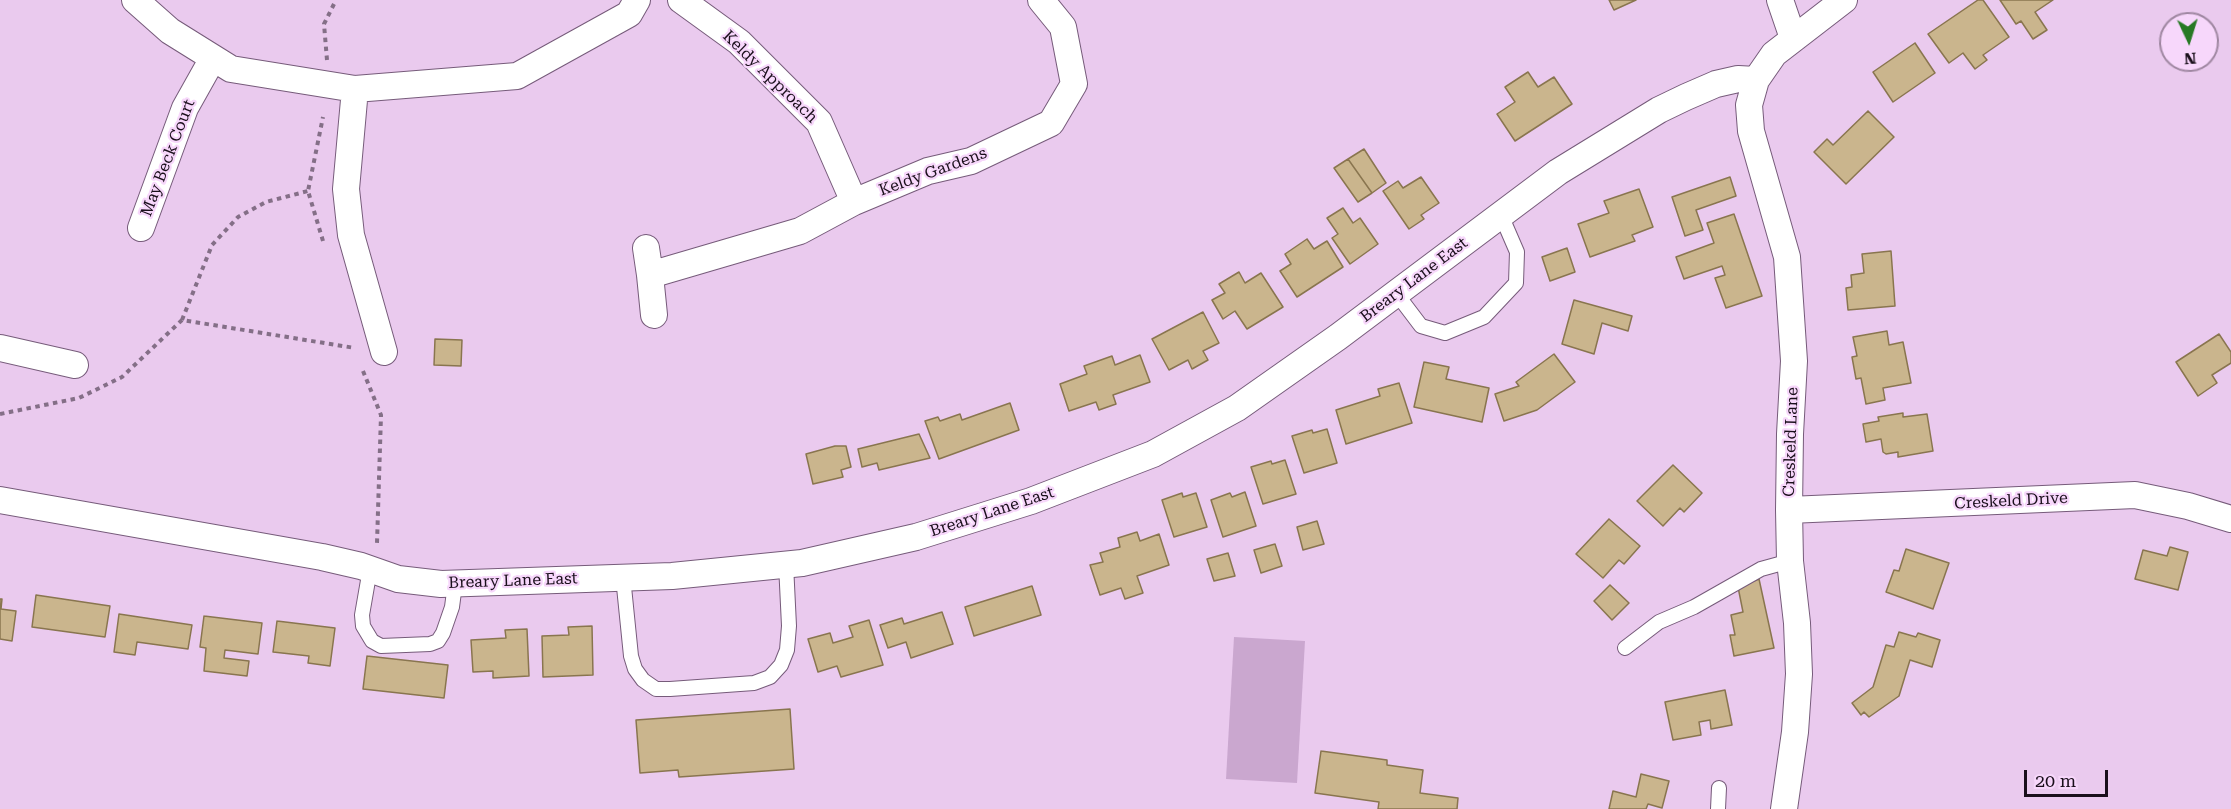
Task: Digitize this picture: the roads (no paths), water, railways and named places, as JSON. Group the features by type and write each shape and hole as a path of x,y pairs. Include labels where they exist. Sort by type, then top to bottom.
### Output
{"street":[{"path":"135,0 170,31 231,69 355,89 517,76 629,14 637,0"},
{"name":"Keldy Approach","path":"681,0 739,42 819,122 854,202"},
{"name":"Keldy Gardens","path":"650,274 800,231 854,202 928,171 971,161 1051,123 1074,84 1062,27 1041,0"},
{"path":"1780,0 1793,38"},
{"path":"1756,80 1774,54 1844,0"},
{"name":"May Beck Court","path":"141,228 185,108 213,58"},
{"name":"Breary Lane East","path":"0,500 311,555 370,569 398,579 455,584 672,576 802,563 916,537 1031,501 1153,454 1237,408 1396,293 1557,172 1659,110 1716,84 1738,79 1756,80"},
{"name":"Creskeld Lane","path":"1756,80 1749,105 1751,131 1787,258 1794,361 1789,510 1790,561 1797,623 1799,674 1795,732 1784,809"},
{"path":"355,89 346,189 351,235 384,352"},
{"path":"646,248 654,315"},
{"path":"0,348 75,364"},
{"name":"Creskeld Drive","path":"1789,510 2135,495 2188,506 2231,519"}],"lane":[{"path":"1396,293 1421,326 1445,333 1484,317 1516,284 1517,252 1501,215"},
{"path":"1625,648 1659,622 1694,606 1761,569 1790,561"},
{"path":"623,577 630,656 643,681 656,688 670,689 754,683 770,677 781,665 787,650 789,626 786,564"},
{"path":"370,569 362,615 363,626 366,635 381,646 430,644 438,641 452,607 455,584"},
{"path":"1718,809 1719,788"}]}
